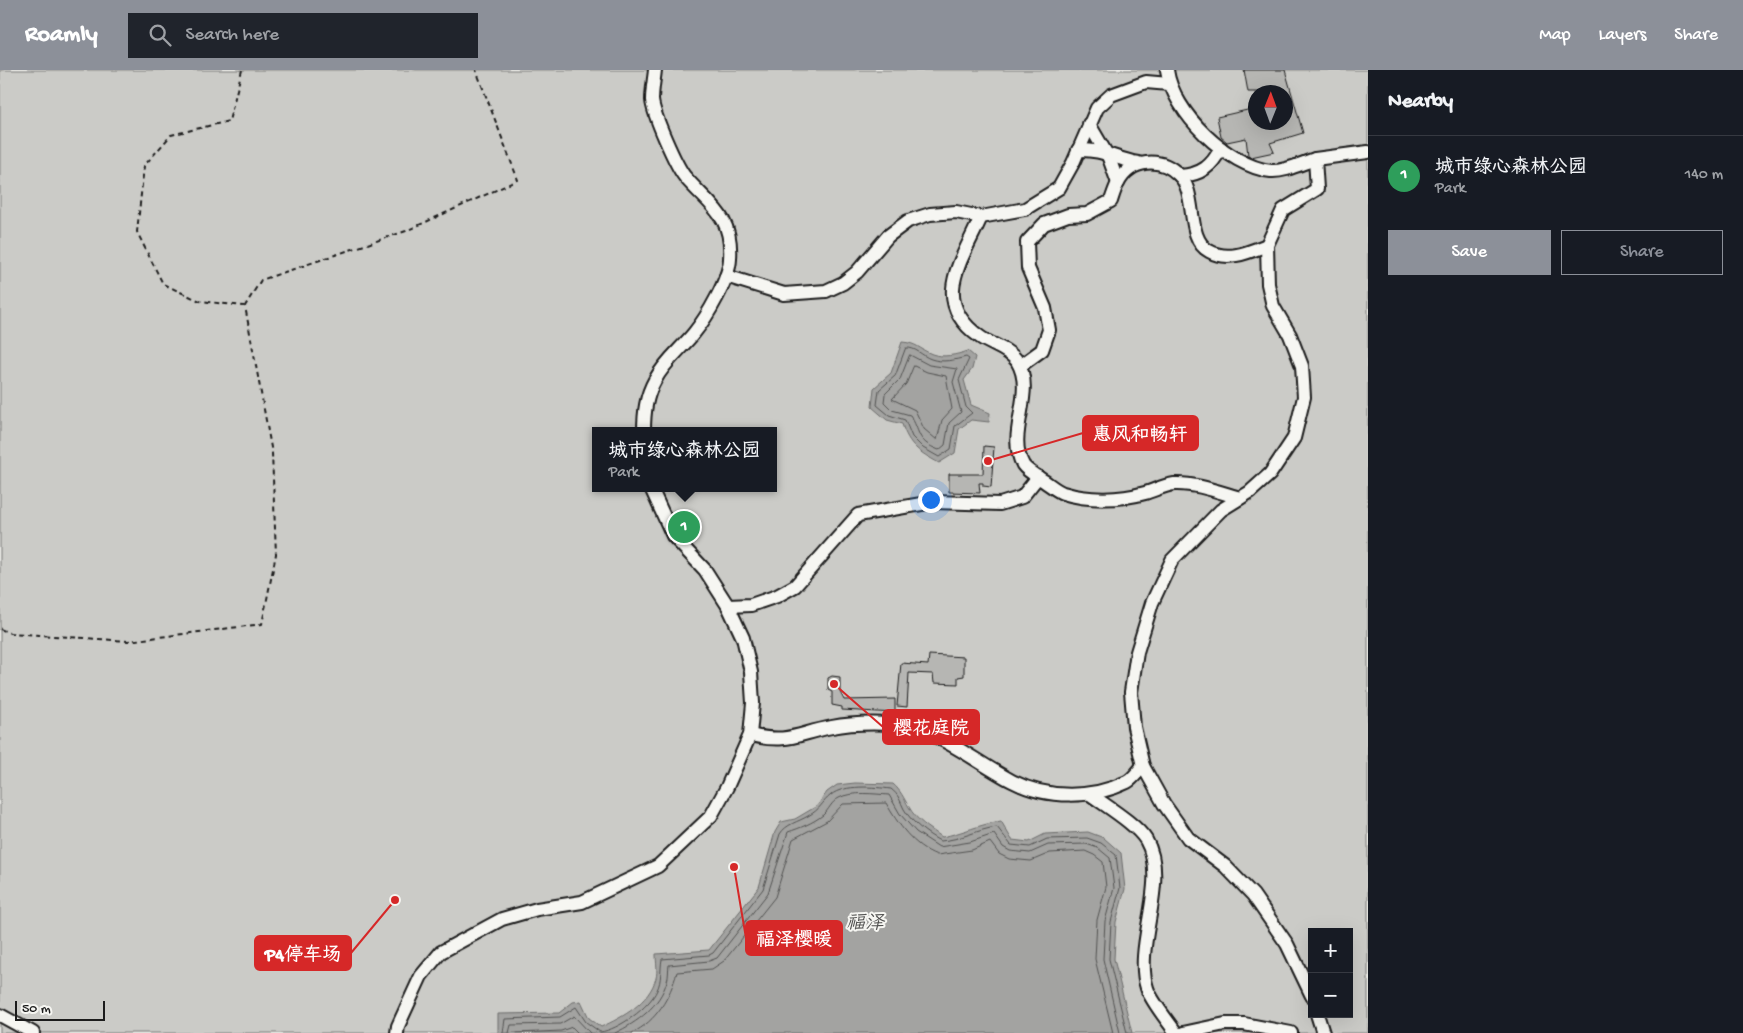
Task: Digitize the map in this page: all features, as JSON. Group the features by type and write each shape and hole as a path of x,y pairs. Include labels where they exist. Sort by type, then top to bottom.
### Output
{"lane":[{"path":"644,427 644,406 655,380 670,357 694,333 718,293 726,276 730,261 730,231 712,204 684,175 663,132 652,102 655,70"},
{"path":"1167,70 1169,84 1184,113 1221,148 1251,167 1273,171 1315,159 1368,152"},
{"path":"726,276 784,294 826,291 843,283 858,272 888,236 908,221 930,214 956,212 981,217 1025,210 1059,188 1097,108 1111,95 1146,82 1169,84"},
{"path":"1089,124 1106,152 1118,183"},
{"path":"1180,176 1194,175 1205,169 1214,161 1221,148"},
{"path":"1078,150 1106,152 1117,159 1138,163 1155,162 1170,168 1180,176 1188,190 1198,239 1208,251 1225,257 1243,254 1267,244"},
{"path":"1308,987 1288,944 1253,895 1225,866 1188,838 1164,804 1143,766 1134,727 1132,692 1137,652 1152,603 1172,560 1221,510 1240,498 1270,474 1294,438 1304,397 1302,366 1290,335 1273,306 1268,284 1267,244 1282,210 1317,189 1315,159"},
{"path":"1020,366 1042,350 1049,330 1045,308 1028,268 1027,242 1044,224 1068,215 1088,214 1111,201 1118,183 1127,171 1138,163"},
{"path":"981,217 955,276 952,294 958,318 980,337 1016,360 1020,366 1024,385 1018,427 1018,448 1024,466 1062,493 1090,498 1116,498 1144,493 1172,484 1190,484 1240,498"},
{"path":"728,606 751,605 777,596 795,586 858,515 897,506 933,502 1000,504 1022,497 1038,477"},
{"path":"397,1033 421,976 441,952 502,919 536,909 582,902 658,866 711,816 728,787 750,735 753,703 751,672 743,638 728,606 706,570 673,536 653,492"},
{"path":"750,735 771,739 790,739 833,727 861,724 895,724 954,745 1013,781 1044,792 1090,794 1128,781 1143,766"},
{"path":"1090,794 1132,826 1146,840 1153,862 1154,892 1144,952 1147,989 1176,1033"},
{"path":"0,1015 33,1033"},
{"path":"1318,1018 1323,1033"},
{"path":"1183,1033 1225,1024 1244,1024 1291,1033"}],"path":[{"path":"242,70 229,121 170,135 144,166 137,232 163,284 200,301 245,306"},
{"path":"0,629 10,633 128,641 262,624 276,554 272,453 245,306 261,280 406,231 518,180 476,70"}],"shaded area":[{"path":"0,70 1368,70 1368,1033 0,1033"}],"water":[{"path":"902,342 915,345 936,355 950,356 968,351 975,357 972,369 964,380 971,405 990,413 989,422 971,420 959,429 955,453 939,463 916,448 908,438 902,424 887,420 872,407 874,388 891,373"},
{"name":"福泽","path":"855,783 893,784 915,816 942,837 1001,821 1012,840 1029,842 1045,834 1088,832 1104,838 1121,853 1125,889 1116,922 1114,959 1132,1033 498,1033 498,1014 559,1013 573,1002 581,1001 589,1018 601,1027 626,1014 648,995 653,987 657,975 656,954 709,950 759,887 775,832 781,822 795,819 817,806 827,792 837,785"}],"building":[{"path":"1244,70 1285,70 1289,85 1248,85 1248,92"},
{"path":"1293,98 1303,133 1270,143 1274,152 1251,157 1248,155 1246,138 1227,142 1221,137 1217,117 1248,110 1248,130 1293,130"},
{"path":"984,446 994,447 991,487 983,486 983,483 979,483 980,493 949,492 949,474 983,474"},
{"path":"929,655 964,657 964,676 958,677 958,684 934,683 933,674 909,673 907,707 897,706 901,663 928,665"},
{"path":"832,676 840,677 840,692 844,700 895,699 895,713 842,710 842,707 832,705 832,692 828,690 828,678"}],"place":[{"name":"惠风和畅轩","path":"988,461"},
{"name":"城市绿心森林公园","path":"684,527"},
{"name":"樱花庭院","path":"834,684"},
{"name":"福泽樱暖","path":"734,867"},
{"name":"P4停车场","path":"395,900"}]}
